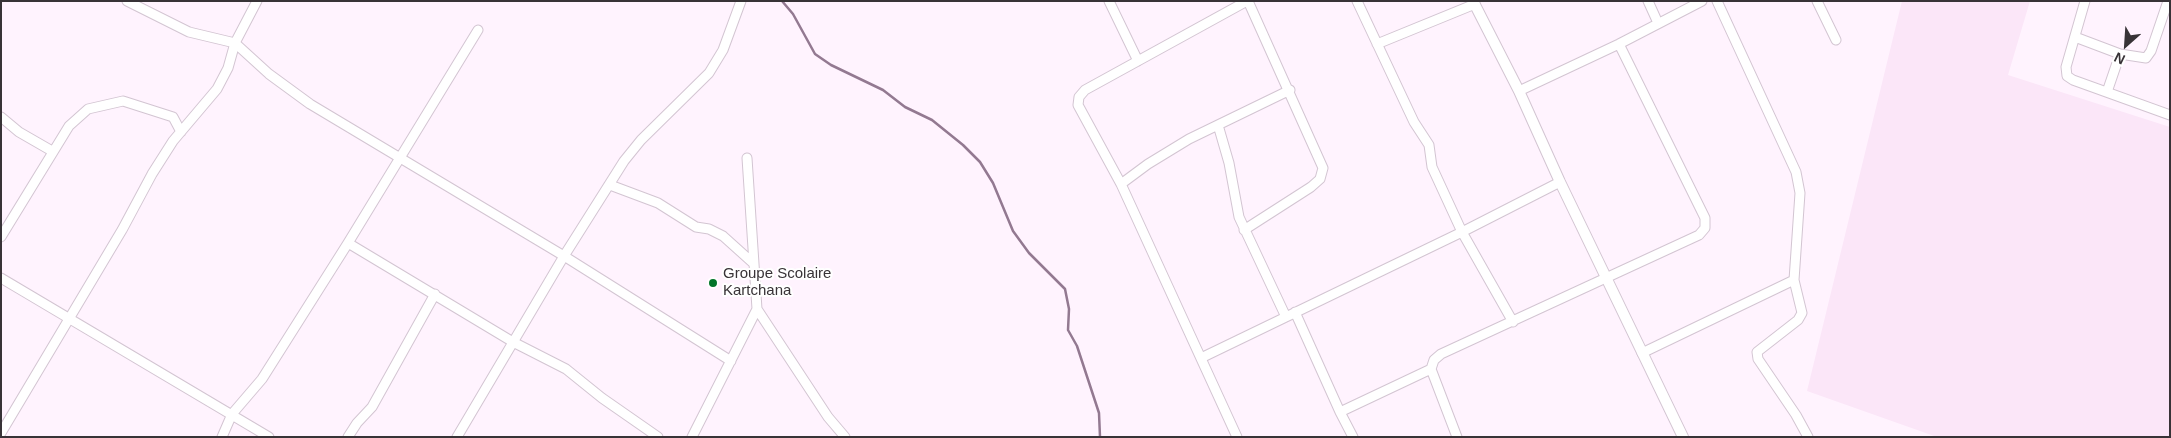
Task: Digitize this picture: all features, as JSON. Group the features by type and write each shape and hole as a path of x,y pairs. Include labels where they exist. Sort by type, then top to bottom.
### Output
{"street":[{"path":"127,1 189,32 234,44 269,74 310,104 564,256 731,361"},
{"path":"1,433 122,230 152,174 181,132 217,90 228,68 234,44 257,1"},
{"path":"457,437 564,256 624,161 641,140 709,73 723,50 741,1"},
{"path":"1109,1 1138,61"},
{"path":"1237,437 1120,184 1078,105 1079,97 1085,90 1247,1 1290,90 1323,168 1320,179 1311,187 1244,230"},
{"path":"1357,1 1414,122 1429,145 1432,167 1462,232 1513,322"},
{"path":"1648,1 1658,23"},
{"path":"1519,91 1619,44 1702,1"},
{"path":"1717,1 1796,172 1800,193 1794,280 1802,316 1757,352 1758,359 1796,415 1808,437"},
{"path":"1817,1 1836,40"},
{"path":"2085,1 2066,67 2067,76 2073,80 2170,115"},
{"path":"2075,37 2120,54 2146,58 2151,51 2168,1"},
{"path":"1378,44 1474,3 1519,91 1605,277 1683,437"},
{"path":"222,437 232,414 262,379 348,243 478,30"},
{"path":"1340,412 1430,369 1434,360 1441,354 1513,322 1605,277 1700,236 1705,228 1705,218 1619,44"},
{"path":"2107,92 2120,54"},
{"path":"1120,184 1181,144 1290,90"},
{"path":"1,237 52,151 69,126 88,108 123,101 173,117 181,132"},
{"path":"1,117 18,132 52,151"},
{"path":"1218,125 1229,163 1239,217 1286,317"},
{"path":"746,158 757,309 828,417 844,437"},
{"path":"1201,358 1462,232 1560,182"},
{"path":"610,185 658,203 696,227 709,229 723,236 753,263"},
{"path":"348,243 513,342 566,369 602,398 658,437"},
{"path":"1,278 269,437"},
{"path":"1642,353 1794,280"},
{"path":"348,437 357,423 372,408 435,294"},
{"path":"692,437 757,309"},
{"path":"1295,312 1353,437"},
{"path":"1430,369 1457,437"}],"shaded area":[{"path":"1902,1 2030,1 2008,75 2170,127 2170,437 1937,437 1807,391"}],"waterway":[{"path":"782,1 793,14 815,54 831,65 883,90 905,107 932,120 963,145 980,162 993,183 1013,231 1029,253 1065,289 1069,309 1068,330 1077,346 1099,413 1100,437"}],"place":[{"name":"Groupe Scolaire Kartchana","path":"713,283"}]}
